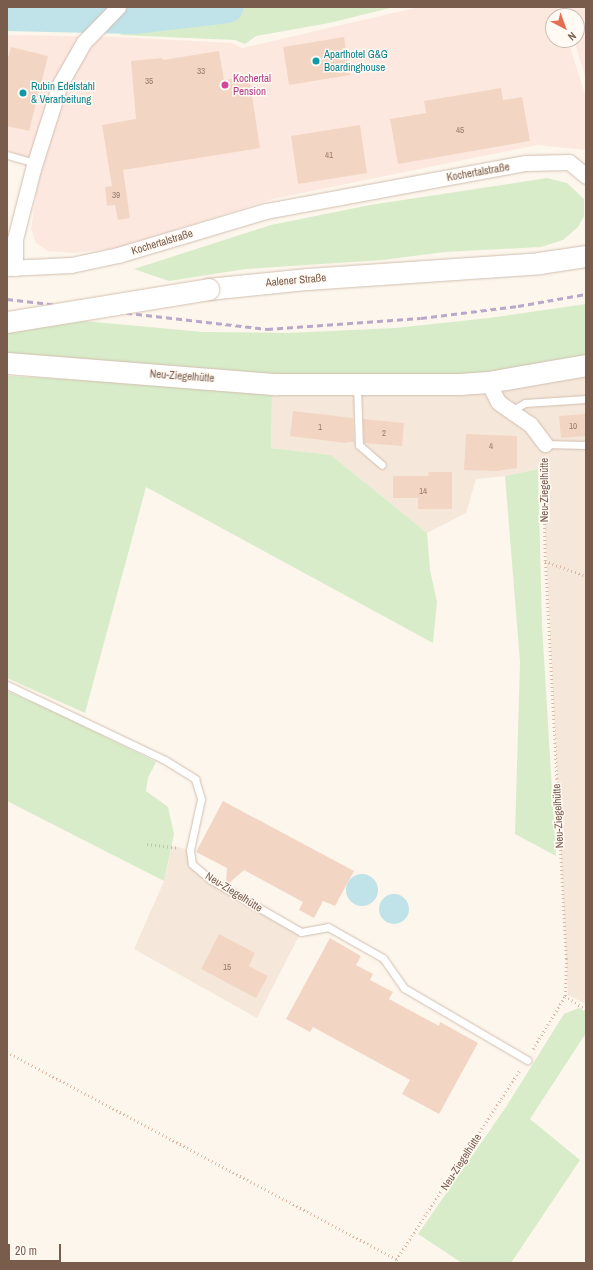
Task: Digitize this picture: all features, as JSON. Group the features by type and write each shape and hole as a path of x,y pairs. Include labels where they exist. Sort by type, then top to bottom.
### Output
{"street":[{"name":"Kochertalstraße","path":"118,7 84,42 60,84 35,163 15,238 11,268 71,265 118,255 266,211 526,163 569,162 586,176"},
{"name":"Aalener Straße","path":"7,322 208,289 307,278 539,263 586,256"},
{"name":"Neu-Ziegelhütte","path":"7,363 276,384 460,384 488,382 586,365"},
{"name":"Neu-Ziegelhütte","path":"488,382 498,402 530,424 545,444"}],"lane":[{"path":"7,155 35,163"},
{"path":"357,384 359,445 382,465"},
{"path":"511,411 525,403 586,399"},
{"name":"Neu-Ziegelhütte","path":"545,444 586,445"},
{"path":"7,685 165,760 195,779 201,799 190,850"},
{"name":"Neu-Ziegelhütte","path":"190,850 192,864 211,880 301,932 328,927 369,950 383,958 404,988 527,1060"}],"path":[{"name":"Neu-Ziegelhütte","path":"394,1263 527,1060 566,996 566,959 545,561 542,468 545,444"},
{"path":"545,561 586,576"},
{"path":"147,844 190,850"},
{"path":"566,996 586,1008"},
{"path":"7,1052 397,1259"}],"shaded area":[{"path":"419,7 557,7 545,8 545,48 570,48 586,98 586,150 537,145 273,199 118,248 73,253 48,251 36,243 31,229 41,162 7,151 7,35 119,37 232,43 242,48"},
{"path":"586,7 586,79 576,48 585,48 585,8 564,8"},
{"path":"586,370 586,1004 568,995 542,468 505,476 476,479 466,513 427,533 331,455 271,448 272,390"},
{"path":"172,846 190,850 192,864 211,880 301,932 257,1018 134,949 164,881"}],"green space":[{"path":"7,7 93,7 73,27 7,26"},
{"path":"158,7 394,7 329,23 256,36 245,44 235,40 120,35 129,24"},
{"path":"547,178 567,183 584,199 584,216 578,227 563,240 541,247 445,252 382,260 246,269 169,281 134,269 271,225 370,205"},
{"path":"586,304 586,357 485,375 276,376 7,357 7,331 73,320 203,332 288,333 395,328 489,318"},
{"path":"7,376 272,390 271,448 331,455 427,533 430,570 437,602 433,643 146,487 85,713 7,678"},
{"path":"538,469 542,625 556,856 515,834 520,662 505,476"},
{"path":"7,691 55,712 156,762 148,778 146,791 168,807 174,834 164,881 7,801"},
{"path":"579,1008 586,1012 586,1033 530,1119 580,1160 511,1263 462,1263 418,1234 506,1107 564,1014"}],"water":[{"path":"359,874 365,874 375,881 378,890 377,896 371,903 365,906 359,906 349,899 346,893 346,887 353,877"},
{"path":"394,894 405,898 409,909 405,920 394,924 383,920 379,909 383,898"}],"building":[{"name":"Aparthotel G&G Boardinghouse","path":"344,37 350,75 289,85 283,47"},
{"name":"Rubin Edelstahl & Verarbeitung","path":"11,47 48,56 29,131 7,126 7,61"},
{"path":"219,51 224,80 249,76 260,148 123,170 130,218 118,220 115,205 107,206 105,187 112,186 102,125 136,119 131,61 162,58 163,60"},
{"path":"501,88 503,100 522,97 530,141 398,164 390,119 426,113 424,101"},
{"path":"360,125 367,173 298,184 291,136"},
{"path":"293,411 353,418 354,442 346,443 290,436"},
{"path":"586,414 586,436 561,438 559,416"},
{"path":"363,419 404,423 402,446 364,443"},
{"path":"466,434 517,436 517,468 497,471 464,470"},
{"path":"429,472 452,472 452,509 418,509 418,498 393,498 393,476 428,476"},
{"path":"223,801 354,871 335,906 323,901 314,918 299,910 303,902 244,870 228,884 226,883 227,868 196,852"},
{"path":"219,934 255,953 249,966 268,976 256,998 201,969"},
{"path":"330,938 361,956 356,965 373,974 370,980 393,992 389,999 439,1026 440,1022 478,1043 439,1114 402,1094 410,1080 313,1027 310,1032 286,1019"}],"waterway":[{"path":"7,15 134,18 227,7"}],"railway":[{"path":"7,299 267,329 421,318 518,306 586,294"}],"place":[{"name":"Aparthotel G&G Boardinghouse","path":"316,61"},
{"name":"Kochertal Pension","path":"225,85"},
{"name":"Rubin Edelstahl & Verarbeitung","path":"23,93"}]}
